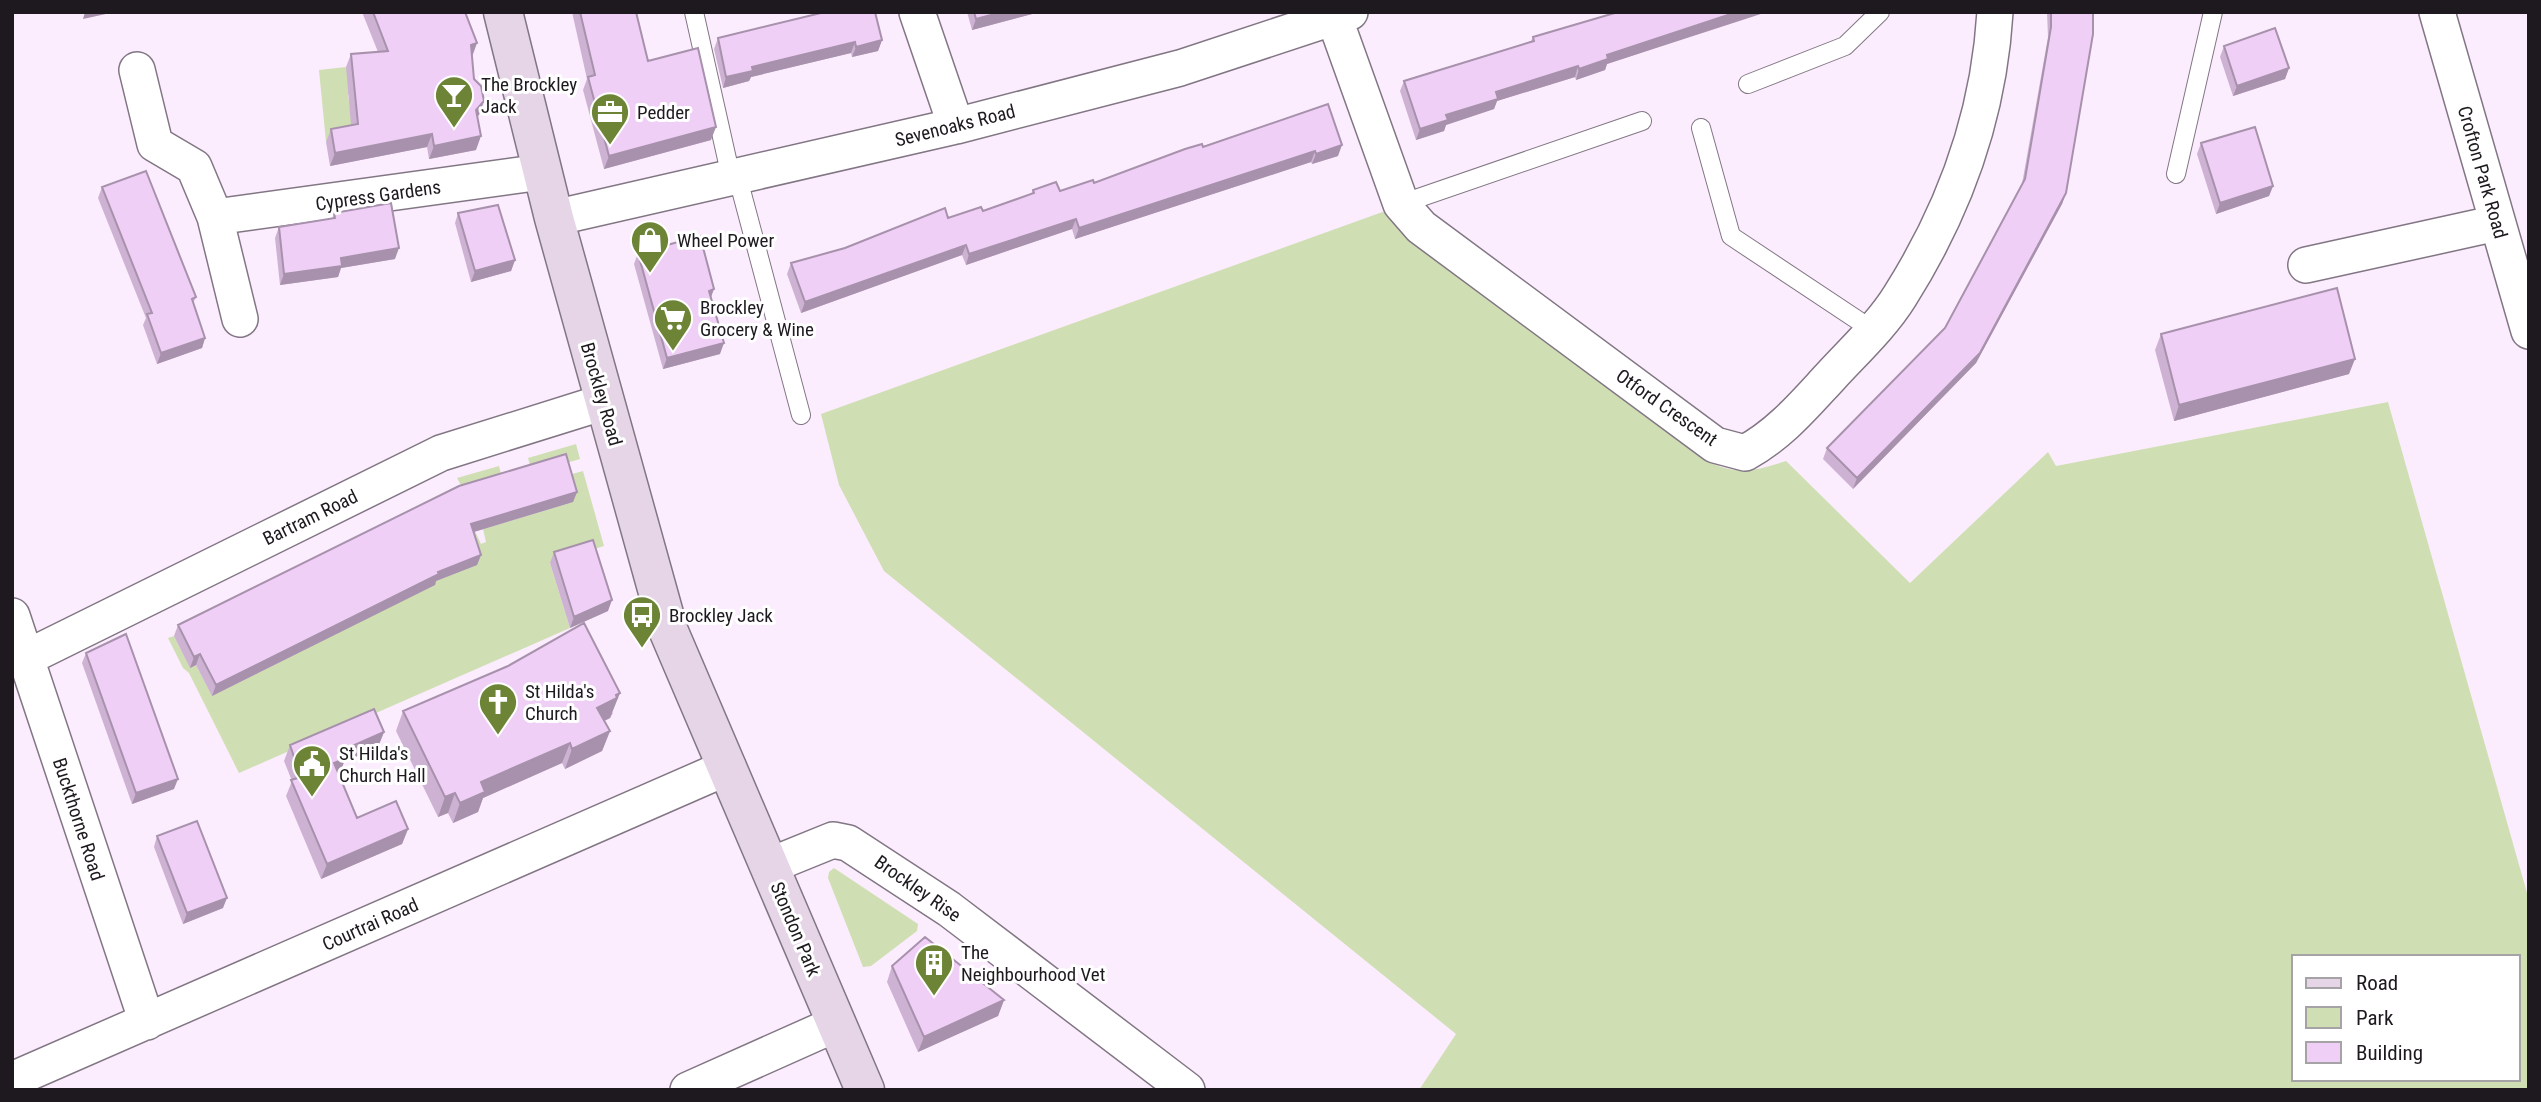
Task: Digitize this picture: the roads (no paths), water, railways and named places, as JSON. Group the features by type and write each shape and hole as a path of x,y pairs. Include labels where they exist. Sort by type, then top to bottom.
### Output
{"main road":[{"name":"Brockley Road","path":"503,12 554,218 669,632 728,767"},
{"name":"Stondon Park","path":"728,767 865,1090"}],"street":[{"path":"917,12 956,126"},
{"name":"Otford Crescent","path":"1342,15 1401,204 1421,227 1715,445 1745,453 1771,439 1874,331 1900,297 1952,201 1981,115 1995,12"},
{"name":"Crofton Park Road","path":"2437,12 2529,331"},
{"name":"Sevenoaks Road","path":"554,218 956,126 1180,68 1342,15"},
{"path":"137,70 155,144 194,167 215,217 240,319"},
{"name":"Cypress Gardens","path":"215,217 542,172"},
{"path":"2306,265 2497,223"},
{"name":"Bartram Road","path":"26,658 441,453 604,402"},
{"name":"Buckthorne Road","path":"12,616 147,1022"},
{"name":"Courtrai Road","path":"12,1080 728,767"},
{"name":"Brockley Rise","path":"769,866 833,840 848,843 949,909 1187,1090"},
{"path":"688,1090 836,1024"}],"lane":[{"path":"694,12 734,176 801,415"},
{"path":"1748,84 1845,47 1880,12"},
{"path":"2176,174 2213,12"},
{"path":"1401,204 1642,121"},
{"path":"1701,128 1731,236 1874,331"}],"place":[{"name":"The Brockley Jack","path":"454,129"},
{"name":"Pedder","path":"610,146"},
{"name":"Wheel Power","path":"650,274"},
{"name":"Brockley Grocery & Wine","path":"673,352"},
{"name":"Brockley Jack","path":"642,649"},
{"name":"St Hilda's Church","path":"498,736"},
{"name":"St Hilda's Church Hall","path":"312,798"},
{"name":"The Neighbourhood Vet","path":"934,997"}]}
